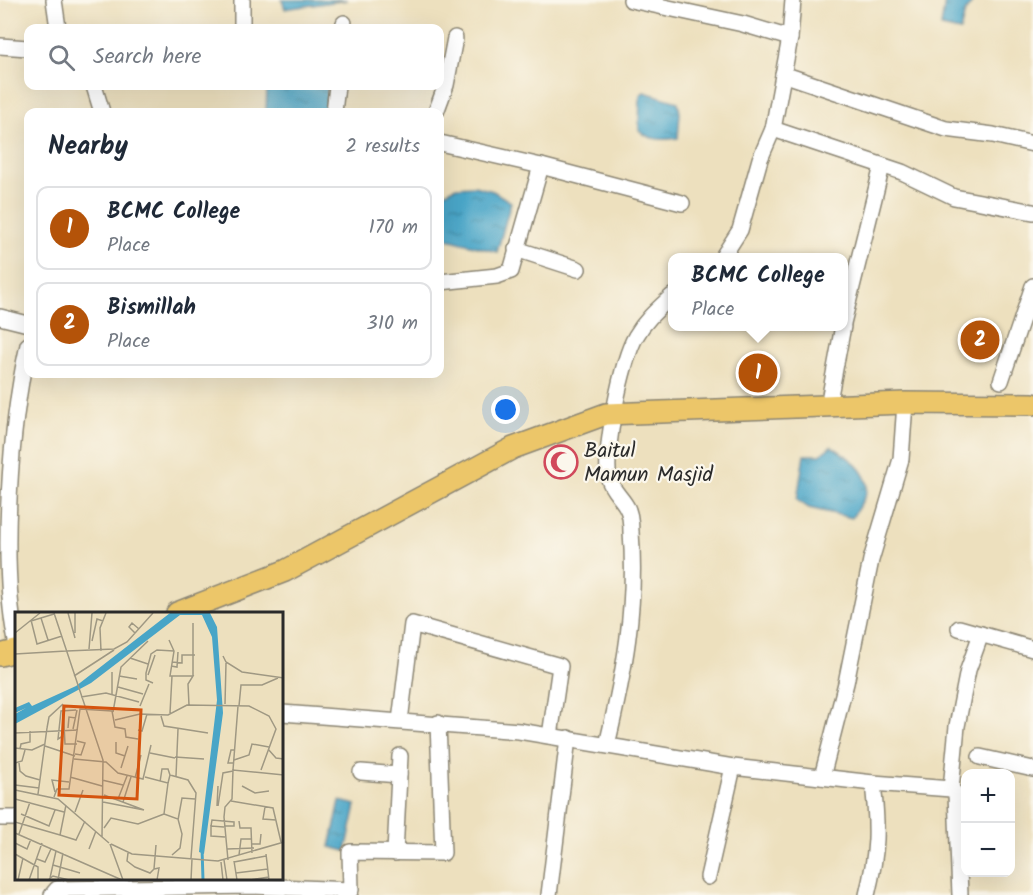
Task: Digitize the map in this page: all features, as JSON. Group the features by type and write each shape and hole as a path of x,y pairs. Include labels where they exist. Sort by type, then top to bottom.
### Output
{"highway":[{"path":"967,403 1033,395"},
{"path":"180,612 285,571 513,448 558,430 614,413 905,403 1033,404"},
{"path":"0,654 15,651"}],"street":[{"path":"54,0 57,24"},
{"path":"242,0 242,24"},
{"path":"631,0 733,22 790,38"},
{"path":"725,253 740,230 760,159 773,129 790,38 793,0"},
{"path":"437,108 446,85 455,38"},
{"path":"0,46 24,48"},
{"path":"783,74 946,129 993,135 1033,144"},
{"path":"95,90 101,108"},
{"path":"334,108 337,90"},
{"path":"773,129 902,172 954,197 1033,212"},
{"path":"444,144 541,166 682,203"},
{"path":"444,282 497,276 511,271 541,166"},
{"path":"848,305 882,166"},
{"path":"516,249 578,269"},
{"path":"1001,381 1033,286"},
{"path":"607,745 630,641 631,532 628,508 609,478 614,413 634,339 647,318 668,300"},
{"path":"0,317 24,323"},
{"path":"828,405 842,331"},
{"path":"15,638 3,594 7,439 24,364"},
{"path":"822,777 846,683 871,560 901,459 905,403"},
{"path":"400,721 412,624 560,666 550,736"},
{"path":"959,628 1033,649"},
{"path":"951,789 957,726 968,670 981,634"},
{"path":"284,713 438,723 568,738 733,767 873,783 951,789 956,794 960,895"},
{"path":"56,889 253,886 355,893 350,852 443,854 438,723"},
{"path":"549,895 568,738"},
{"path":"394,853 400,756"},
{"path":"980,757 1033,769"},
{"path":"708,877 733,767"},
{"path":"361,772 399,775"},
{"path":"867,895 875,864 878,828 873,783"}],"water":[{"path":"282,0 347,0 285,9"},
{"path":"945,0 974,0 965,12 960,31 941,27"},
{"path":"267,90 328,90 325,108 266,108"},
{"path":"644,92 678,102 680,113 678,138 652,138 639,130 640,95"},
{"path":"474,186 493,191 511,202 497,252 444,238 444,193 456,187"},
{"path":"831,446 850,459 865,479 867,486 865,496 852,518 809,508 797,500 804,455 820,455"},
{"path":"340,801 356,805 346,851 330,847"}],"place":[{"name":"Bismillah","path":"980,340"},
{"name":"BCMC College","path":"758,373"},
{"name":"Baitul Mamun Masjid","path":"561,462"}]}
